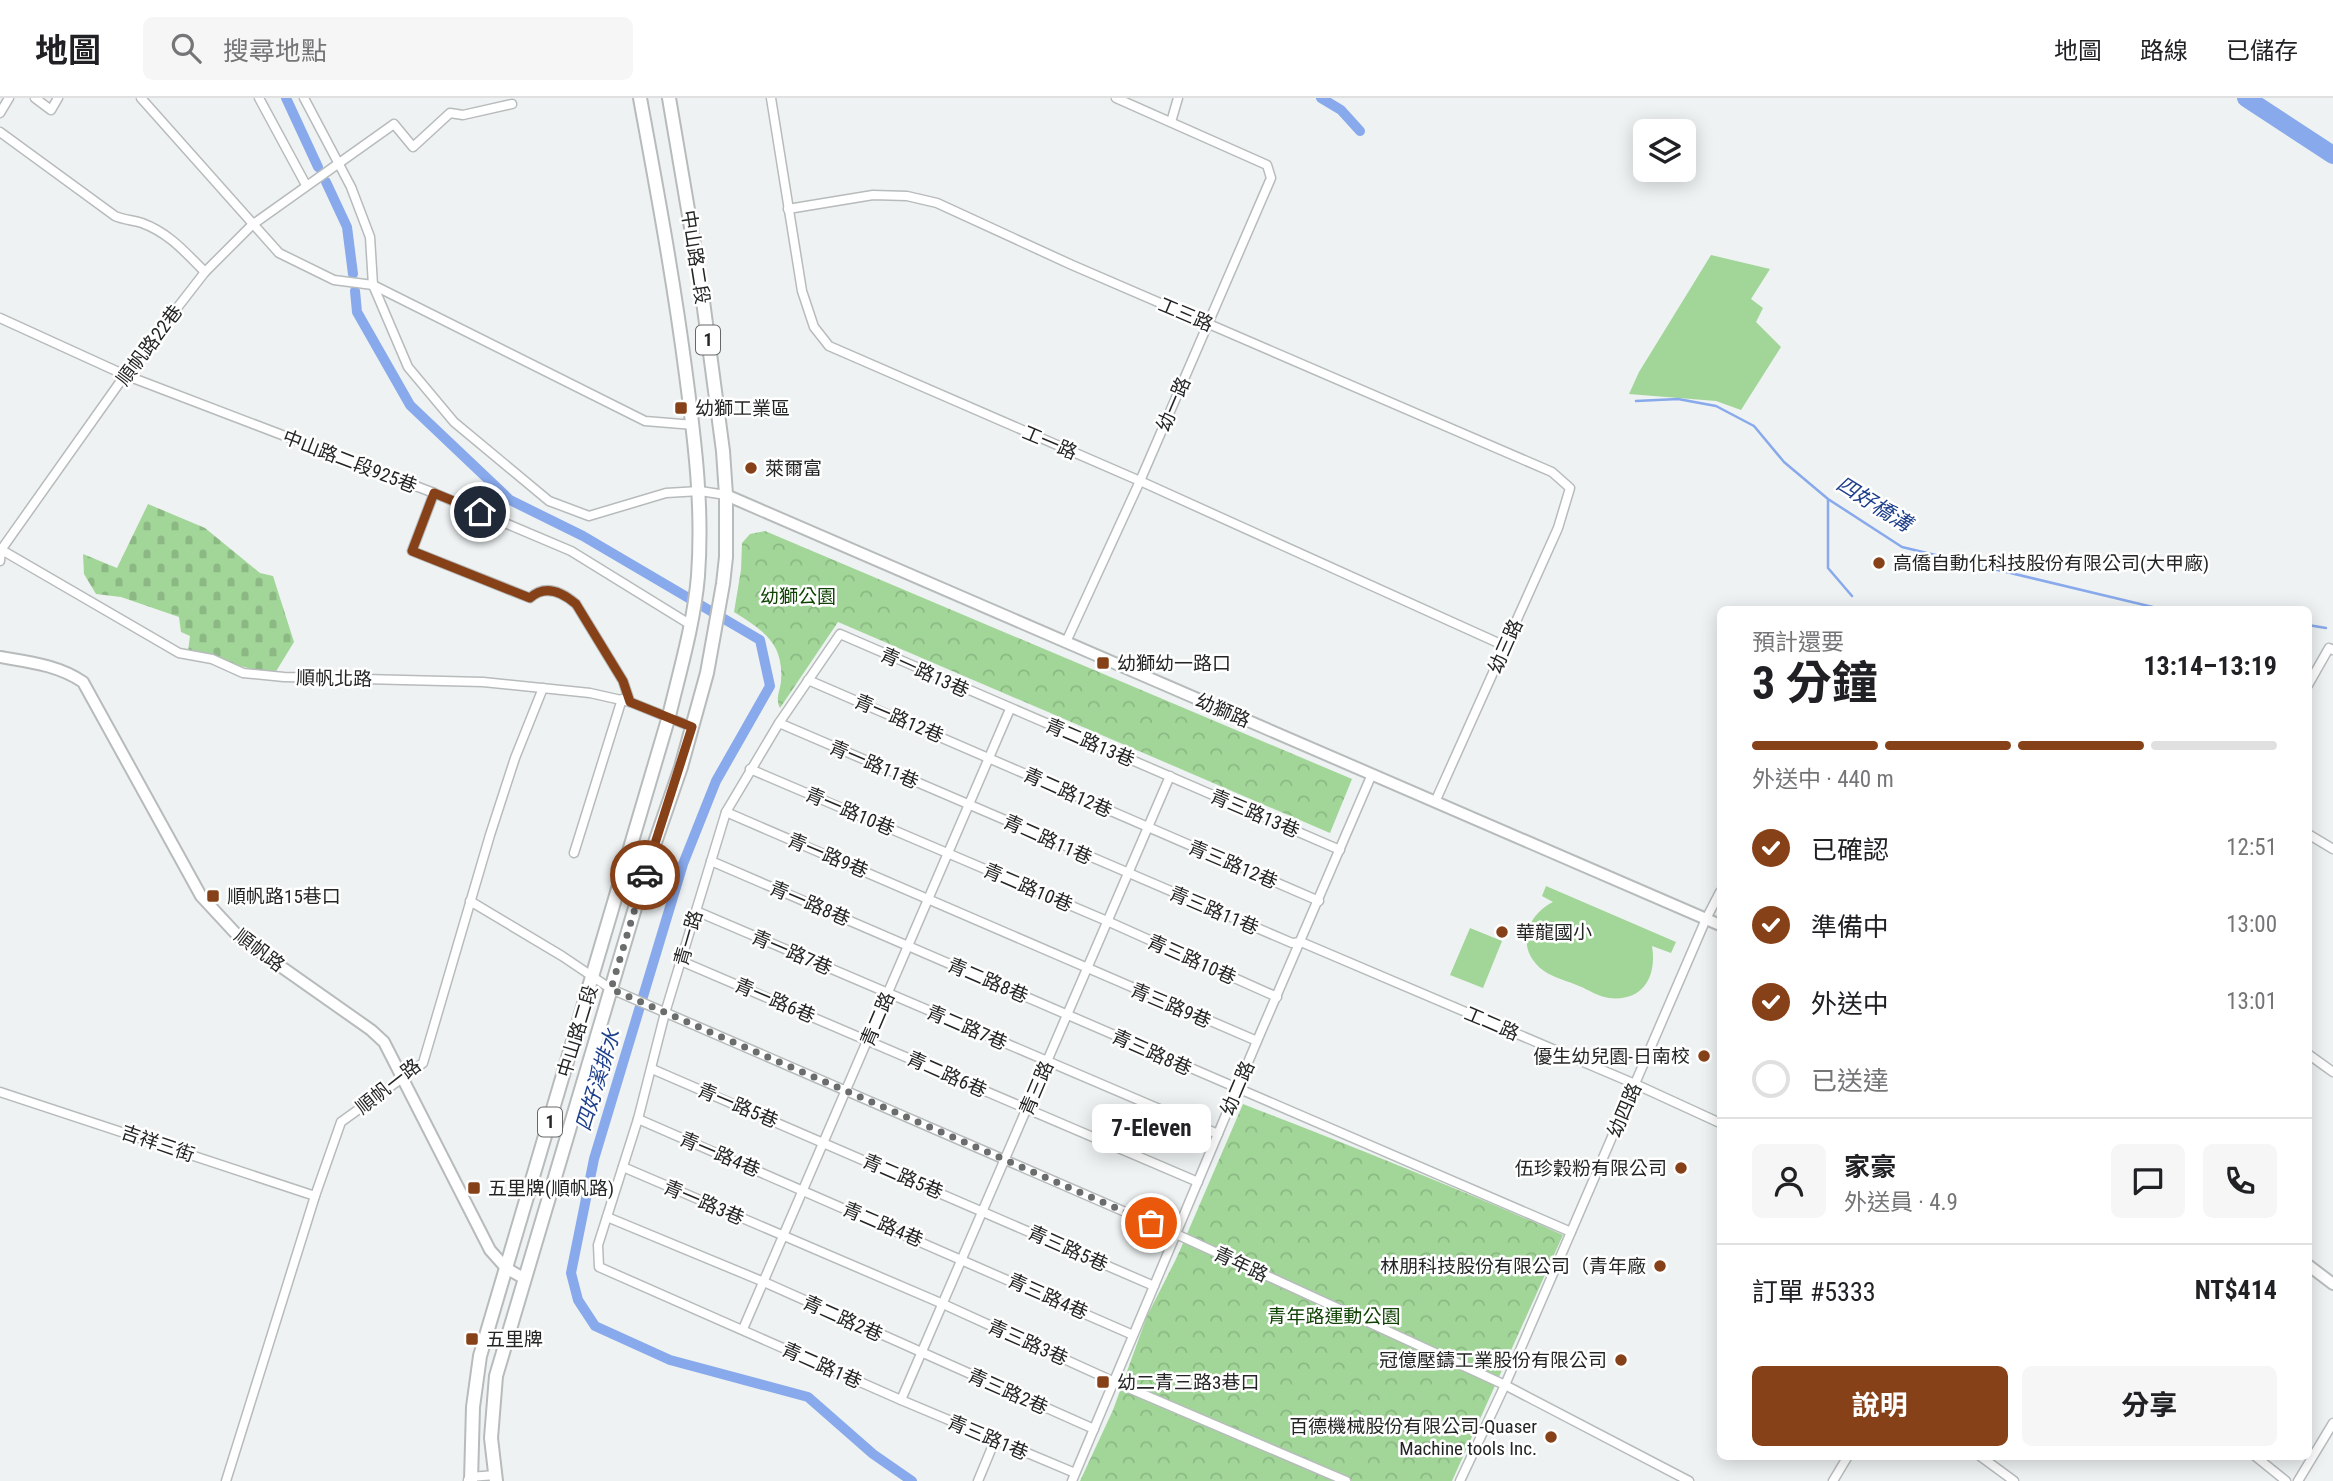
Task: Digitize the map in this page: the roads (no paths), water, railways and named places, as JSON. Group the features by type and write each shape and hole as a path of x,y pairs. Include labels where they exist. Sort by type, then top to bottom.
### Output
{"main road":[{"name":"中山路二段","path":"470,1480 473,1407 480,1356 669,716 691,625 698,578 700,491 694,425 675,288 640,98"},
{"name":"中山路二段","path":"496,1478 491,1437 496,1376 692,727 707,673 723,584 726,495 720,429 701,286 668,98"}],"street":[{"path":"0,113 9,98"},
{"path":"35,98 51,110 58,98"},
{"path":"141,98 279,253 334,280 373,285 645,421 694,425"},
{"path":"260,98 306,185"},
{"path":"304,98 351,187 370,237 373,285 408,367 454,422 549,501 589,516 666,493 700,491 726,495"},
{"name":"工一路","path":"771,98 802,291 814,327 829,346 1140,481 1505,646"},
{"path":"1116,98 1171,122 1178,98"},
{"name":"順帆路22巷","path":"1,550 125,375 205,272 252,225 394,124 413,147 450,113 463,115 512,104"},
{"name":"幼一路","path":"1066,642 1140,481 1271,178 1267,165 1171,122"},
{"path":"0,132 115,216 140,222 170,237 205,272"},
{"name":"工三路","path":"788,209 873,195 907,197 937,203 1208,324 1552,472 1570,488"},
{"name":"中山路二段925巷","path":"0,318 125,375 434,493 571,551 691,625"},
{"name":"幼三路","path":"1435,802 1558,528 1570,488"},
{"path":"434,493 412,551 530,598 537,592 551,590 565,594 576,604 623,681 626,701 574,853"},
{"name":"幼獅路","path":"726,495 1717,924"},
{"path":"0,561 1,550"},
{"name":"順帆北路","path":"1,550 179,653 212,659 243,673 284,677 482,682 590,693 626,701 692,727"},
{"name":"青一路","path":"599,1267 598,1245 638,1119 665,1013 726,812 779,723 839,634"},
{"name":"青一路13巷","path":"839,634 1010,709"},
{"path":"2312,678 2329,648 2333,650"},
{"name":"順帆路","path":"0,657 52,667 83,682 201,896 239,936 384,1042 489,1250 506,1268"},
{"name":"青一路12巷","path":"808,680 989,757"},
{"name":"順帆一路","path":"226,1481 315,1196 341,1122 423,1063 515,758 543,688"},
{"name":"青二路","path":"743,1329 1010,709"},
{"name":"青二路13巷","path":"1010,709 1170,776"},
{"name":"青一路11巷","path":"779,723 969,805"},
{"name":"青二路12巷","path":"989,757 1148,828"},
{"name":"青一路10巷","path":"750,769 949,853"},
{"name":"幼二路","path":"1073,1477 1372,774"},
{"name":"青三路","path":"901,1400 1170,776"},
{"name":"青三路13巷","path":"1170,776 1340,850"},
{"name":"青二路11巷","path":"969,805 1128,874"},
{"name":"青一路9巷","path":"726,812 930,898 1086,969"},
{"name":"青三路12巷","path":"1148,828 1319,901"},
{"path":"2312,836 2333,849"},
{"name":"青二路10巷","path":"949,853 1107,921"},
{"name":"青一路8巷","path":"711,861 908,946"},
{"name":"青三路11巷","path":"1128,874 1292,943 1301,942"},
{"name":"幼四路","path":"1460,1481 1505,1385 1717,898"},
{"name":"青年路","path":"470,901 611,989 1176,1234 1505,1385 1689,1481"},
{"name":"青一路7巷","path":"696,911 888,993"},
{"name":"青三路10巷","path":"1107,921 1277,997"},
{"name":"工二路","path":"1301,942 1717,1122"},
{"name":"青二路8巷","path":"908,946 1067,1015"},
{"name":"青一路6巷","path":"681,961 868,1039"},
{"name":"青三路9巷","path":"1086,969 1257,1041"},
{"name":"青二路7巷","path":"888,993 1218,1134"},
{"name":"青三路8巷","path":"1067,1015 1571,1232"},
{"name":"青二路6巷","path":"868,1039 1198,1182"},
{"path":"2312,1057 2333,1072"},
{"name":"青一路5巷","path":"652,1069 824,1142"},
{"name":"吉祥三街","path":"0,1092 315,1196"},
{"name":"青一路4巷","path":"638,1119 803,1190"},
{"name":"青二路5巷","path":"824,1142 983,1210"},
{"name":"青一路3巷","path":"623,1167 943,1304"},
{"name":"青二路4巷","path":"803,1190 962,1258"},
{"name":"青三路5巷","path":"983,1210 1154,1286"},
{"name":"青二路2巷","path":"607,1217 764,1282 922,1353"},
{"name":"青三路4巷","path":"962,1258 1133,1335"},
{"name":"青二路1巷","path":"599,1267 901,1400"},
{"path":"506,1268 525,1279"},
{"path":"2312,1268 2333,1284"},
{"name":"青三路3巷","path":"943,1304 1346,1481"},
{"name":"青三路2巷","path":"922,1353 1094,1429"},
{"name":"青三路1巷","path":"901,1400 1073,1477"},
{"path":"2312,1458 2333,1423"},
{"path":"978,1481 995,1440"},
{"path":"1833,1481 1846,1460"},
{"path":"1985,1460 2014,1481"},
{"path":"2260,1460 2286,1481"},
{"path":"2298,1481 2311,1460"},
{"path":"470,1480 496,1478"}],"waterway":[{"name":"四好溪排水","path":"286,98 318,167"},
{"name":"四好橋溝","path":"1321,98 1341,110 1360,131"},
{"path":"2246,98 2333,155"},
{"name":"四好溪排水","path":"326,182 347,227 353,274"},
{"name":"四好溪排水","path":"355,291 357,312 410,405 510,500 583,536 760,640 770,686 716,781 683,864 594,1159 571,1273 578,1300 595,1326 670,1360 808,1397 873,1454 912,1481"},
{"name":"四好橋溝","path":"1636,401 1678,399 1716,406 1754,426 1784,462 1828,499 1902,547 2148,606"},
{"path":"1828,500 1828,568 1852,596"},
{"name":"四好橋溝","path":"2312,626 2326,628"}],"place":[{"name":"幼獅工業區","path":"681,408"},
{"name":"萊爾富","path":"751,468"},
{"name":"高僑自動化科技股份有限公司(大甲廠)","path":"1879,563"},
{"name":"幼獅幼一路口","path":"1103,663"},
{"name":"順帆路15巷口","path":"213,896"},
{"name":"華龍國小","path":"1502,932"},
{"name":"優生幼兒園-日南校","path":"1704,1056"},
{"name":"伍珍穀粉有限公司","path":"1681,1168"},
{"name":"五里牌(順帆路)","path":"474,1188"},
{"name":"7-Eleven","path":"1151,1223"},
{"name":"林朋科技股份有限公司（青年廠","path":"1660,1266"},
{"name":"五里牌","path":"472,1339"},
{"name":"冠億壓鑄工業股份有限公司","path":"1621,1360"},
{"name":"幼二青三路3巷口","path":"1103,1382"},
{"name":"百德機械股份有限公司-Quaser Machine tools Inc.","path":"1551,1437"}],"park label":[{"name":"幼獅公園","path":"798,596"},
{"name":"青年路運動公園","path":"1334,1316"}]}
